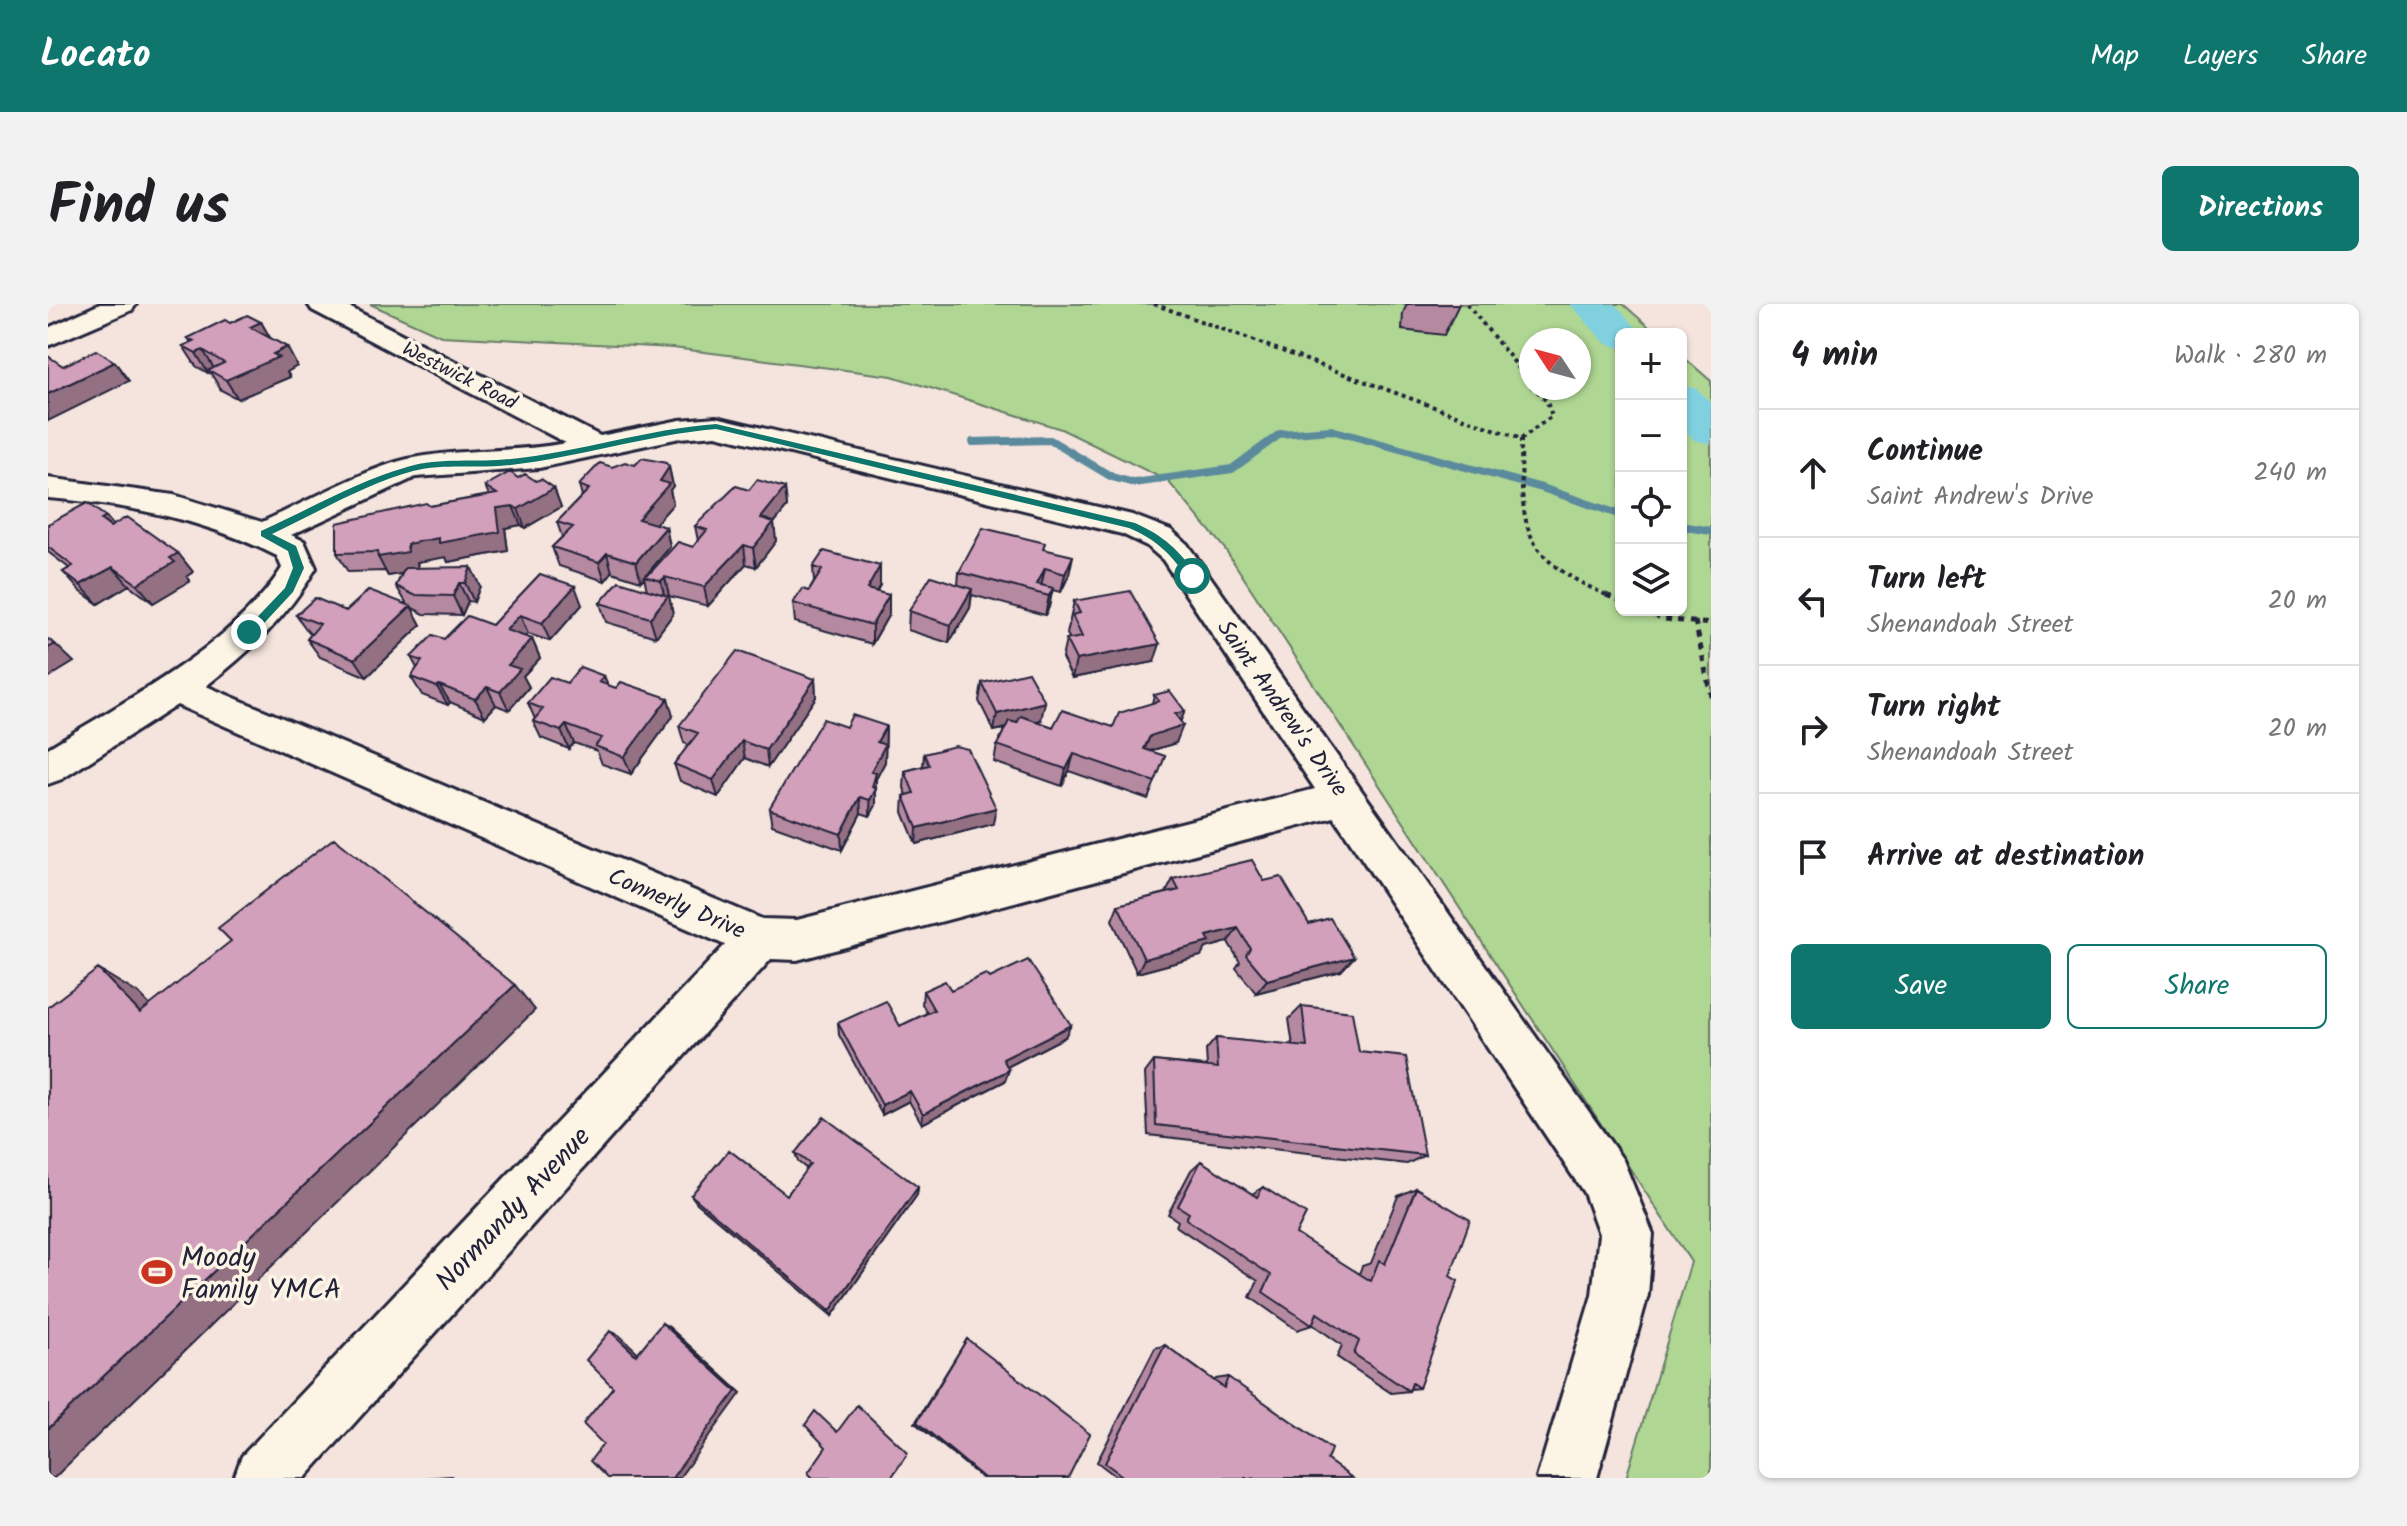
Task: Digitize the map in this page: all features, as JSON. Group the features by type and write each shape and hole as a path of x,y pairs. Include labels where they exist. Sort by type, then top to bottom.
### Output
{"street":[{"path":"48,338 122,304"},
{"name":"Westwick Road","path":"322,304 598,447"},
{"name":"Saint Andrew's Drive","path":"264,534 408,469 440,463 510,462 680,429 716,426 1132,526 1159,538 1175,552 1605,1178 1626,1234 1620,1295 1567,1478"},
{"path":"48,488 141,498 189,509 264,534 292,549 299,568 289,590 267,617 243,637 48,768"},
{"name":"Connerly Drive","path":"172,687 760,939 797,940 1345,798"},
{"name":"Normandy Avenue","path":"264,1478 760,939"}],"path":[{"path":"1154,304 1521,439"},
{"path":"1467,304 1519,368"},
{"path":"1521,439 1552,416 1545,400"},
{"path":"1521,439 1522,520 1527,538 1551,565 1590,589 1615,599"},
{"path":"1657,616 1711,624"},
{"path":"1695,621 1711,696"}],"green space":[{"path":"370,304 1623,304 1650,328 1615,328 1615,616 1687,616 1687,360 1711,381 1711,1478 1626,1478 1691,1262 1225,549 1168,481 1061,429 892,376 673,348 441,336"}],"building":[{"path":"247,315 261,322 250,327 287,347 273,354 279,357 226,380 209,370 224,363 203,350 196,353 183,346 194,341 188,338 225,320 230,323"},
{"path":"96,350 115,362 48,394 48,356 63,366"},
{"path":"642,458 666,463 669,467 660,481 669,484 638,519 666,527 636,562 607,553 599,562 552,547 573,527 557,522 589,489 579,485 600,463 612,467 625,462 635,465"},
{"path":"510,472 518,478 525,474 536,481 541,479 554,488 518,509 513,506 497,508 500,532 439,543 439,538 407,544 408,552 378,557 377,552 337,553 337,523 426,503 430,506 497,494 485,486"},
{"path":"757,480 785,488 761,518 774,522 753,548 744,545 704,587 665,577 661,581 644,576 678,542 693,547 707,530 695,526 736,486 749,490"},
{"path":"87,503 106,517 101,520 110,527 127,517 178,553 170,558 175,562 137,584 113,567 80,585 63,572 73,566 48,547 48,524"},
{"path":"983,528 1045,543 1043,549 1073,556 1065,574 1045,568 1037,584 1053,588 1049,596 959,572"},
{"path":"824,551 880,566 867,589 889,595 872,625 793,603 803,589 809,591 822,570 813,567"},
{"path":"471,567 465,583 459,583 453,596 414,595 396,586 405,568"},
{"path":"540,574 575,586 542,623 520,615 506,630 532,639 508,665 520,669 500,692 487,687 475,699 411,677 422,661 411,657 433,635 444,639 467,616 492,625"},
{"path":"931,576 972,589 951,625 909,611"},
{"path":"619,581 668,596 650,618 600,603"},
{"path":"369,590 411,606 355,659 307,639 320,624 296,615 315,598 346,611"},
{"path":"1130,591 1160,644 1076,660 1066,640 1082,637 1072,615 1080,613 1074,601"},
{"path":"737,651 815,679 766,750 742,741 713,780 674,764 698,733 679,726"},
{"path":"580,667 604,676 599,682 616,688 621,682 668,698 624,757 595,746 602,738 566,725 561,731 533,721 543,709 528,703 550,677 567,683"},
{"path":"1028,672 1045,702 997,714 982,683"},
{"path":"1170,691 1185,711 1175,714 1183,725 1150,736 1144,749 1165,756 1155,782 1074,754 1066,769 997,745 1009,721 1017,723 1021,716 1053,727 1062,710 1113,727 1119,713 1159,701 1154,695"},
{"path":"852,715 886,726 877,742 885,745 871,772 876,773 872,787 876,789 870,800 860,797 841,834 769,809 823,719 846,727"},
{"path":"955,746 968,749 996,808 917,828 904,796 914,793 905,771 929,765 924,754"},
{"name":"Moody Family YMCA","path":"334,838 515,985 48,1429 48,1007 98,969 140,1013 231,941 218,928"},
{"path":"1252,860 1264,881 1281,877 1309,924 1330,918 1354,957 1267,980 1246,955 1250,948 1238,928 1207,936 1210,942 1144,959 1118,905 1179,890 1173,879"},
{"path":"1028,960 1071,1025 1003,1059 1009,1070 923,1114 910,1091 882,1105 838,1023 886,1001 900,1026 934,1010 923,991 945,981 951,990 986,974 990,978"},
{"path":"1302,1006 1352,1012 1359,1052 1406,1057 1425,1155 1156,1125 1154,1061 1218,1068 1216,1038 1307,1047"},
{"path":"824,1117 918,1187 830,1311 691,1195 729,1150 787,1195 810,1164 795,1153"},
{"path":"1201,1161 1257,1197 1263,1187 1306,1214 1296,1234 1371,1281 1379,1260 1385,1264 1416,1188 1470,1220 1450,1276 1458,1281 1419,1388 1412,1383 1409,1391 1354,1354 1359,1341 1317,1313 1312,1325 1263,1292 1271,1275 1186,1219 1189,1213 1178,1206"},
{"path":"662,1323 736,1391 672,1478 607,1478 590,1461 603,1444 583,1424 613,1387 586,1360 610,1331 636,1355"},
{"path":"967,1339 1090,1434 1068,1478 984,1478 917,1422"},
{"path":"1165,1345 1224,1388 1228,1377 1331,1449 1327,1460 1352,1478 1125,1478 1105,1463"},
{"path":"857,1405 908,1453 891,1478 813,1478 808,1473 826,1447 805,1425 815,1411 837,1432"}],"waterway":[{"path":"1591,304 1615,329"},
{"path":"1682,400 1711,430"},
{"path":"973,442 1050,440 1112,477 1134,483 1232,469 1280,434 1331,430 1542,488 1615,513"},
{"path":"1687,527 1711,531"}],"place":[{"name":"Moody Family YMCA","path":"157,1272"}],"route":[{"path":"249,632 267,617 289,590 299,568 292,549 264,534 365,487 408,469 440,463 510,462 680,429 716,426 1132,526 1159,538 1175,552 1192,576"}]}
